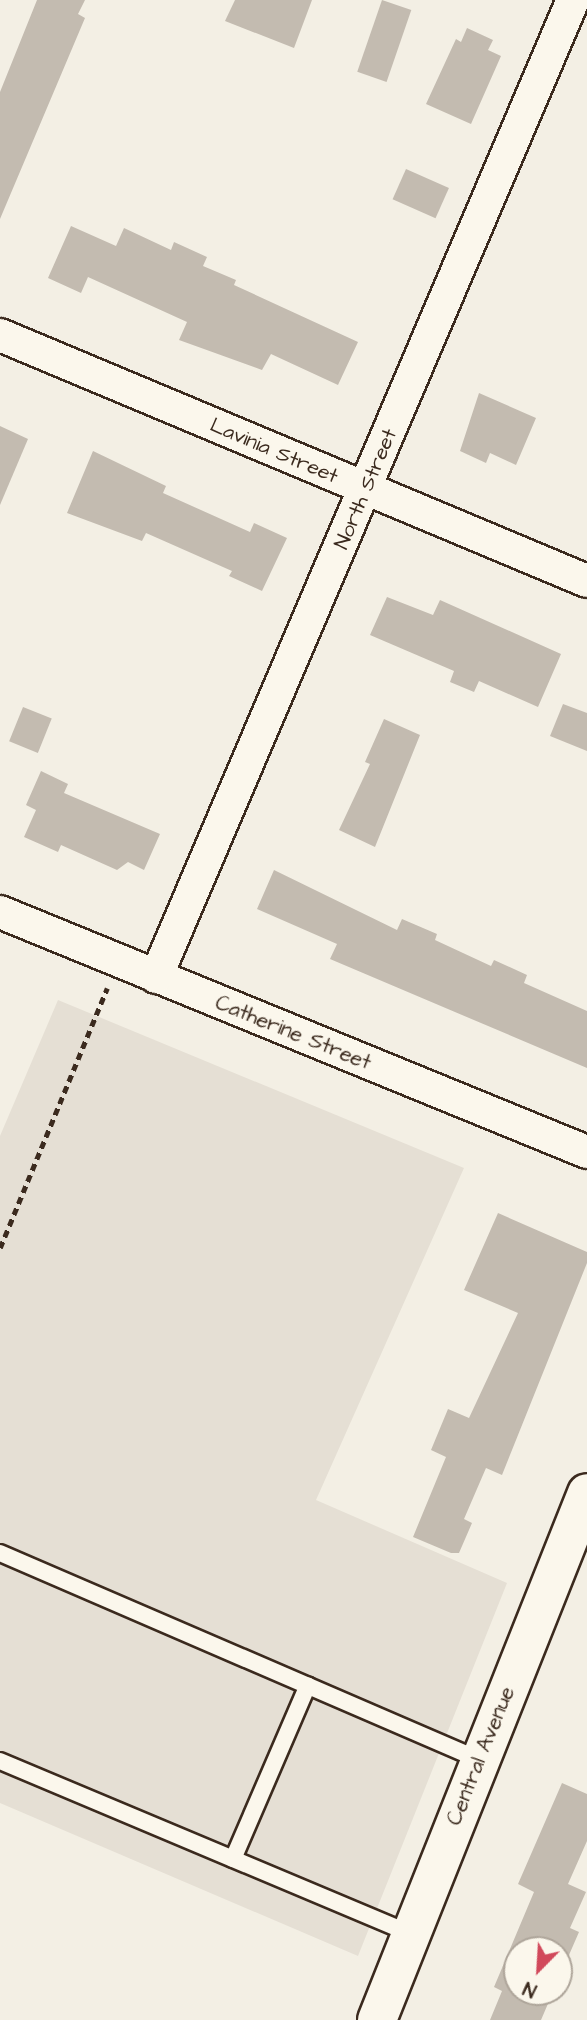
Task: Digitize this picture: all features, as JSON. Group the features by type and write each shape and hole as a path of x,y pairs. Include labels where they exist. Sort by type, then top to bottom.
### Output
{"main road":[{"name":"Central Avenue","path":"377,2020 587,1493"}],"street":[{"name":"North Street","path":"156,977 576,2"},
{"name":"Lavinia Street","path":"0,335 587,581"},
{"name":"Catherine Street","path":"0,912 587,1152"}],"lane":[{"path":"0,1553 480,1760"},
{"path":"233,1860 308,1685"},
{"path":"0,1761 411,1934"}],"path":[{"path":"0,1248 118,961"}],"shaded area":[{"path":"58,1000 464,1168 316,1500 507,1583 358,1956 0,1803 0,1136"}],"building":[{"path":"37,0 85,0 78,14 85,18 0,219 0,92"},
{"path":"235,0 312,0 294,48 225,21"},
{"path":"382,0 411,10 387,82 357,72"},
{"path":"467,28 493,40 488,50 501,56 471,124 426,104 456,39 461,42"},
{"path":"406,169 449,188 436,218 393,199"},
{"path":"71,226 116,246 124,228 171,250 174,242 207,257 203,266 236,280 234,285 358,342 338,385 271,354 262,370 179,340 187,322 88,277 81,293 48,278"},
{"path":"479,393 536,418 516,465 490,453 486,463 460,451"},
{"path":"0,426 28,439 0,505"},
{"path":"93,451 166,486 163,493 250,532 254,523 287,538 262,591 229,576 232,571 146,533 142,541 67,513"},
{"path":"387,597 433,615 440,600 561,654 538,707 479,681 474,692 450,682 454,671 370,635"},
{"path":"563,704 587,713 587,751 550,736"},
{"path":"23,707 52,719 38,753 9,741"},
{"path":"384,719 420,735 375,847 339,830 370,764 365,762"},
{"path":"41,771 68,784 64,793 160,834 144,870 128,862 117,870 61,845 58,852 24,837 36,810 26,805"},
{"path":"274,870 397,930 402,919 437,934 435,940 491,966 494,960 527,975 524,983 587,1011 587,1068 330,959 337,944 257,909"},
{"path":"498,1213 587,1252 587,1263 502,1475 486,1468 464,1519 472,1523 459,1553 451,1553 413,1537 446,1457 431,1450 448,1409 469,1418 518,1313 464,1290"},
{"path":"562,1783 587,1794 587,1841 568,1884 586,1892 570,1928 579,1932 573,1946 573,1936 515,1936 534,1892 518,1884"},
{"path":"503,1966 503,2006 547,2006 541,2020 490,2020 502,1991 494,1987"}]}
